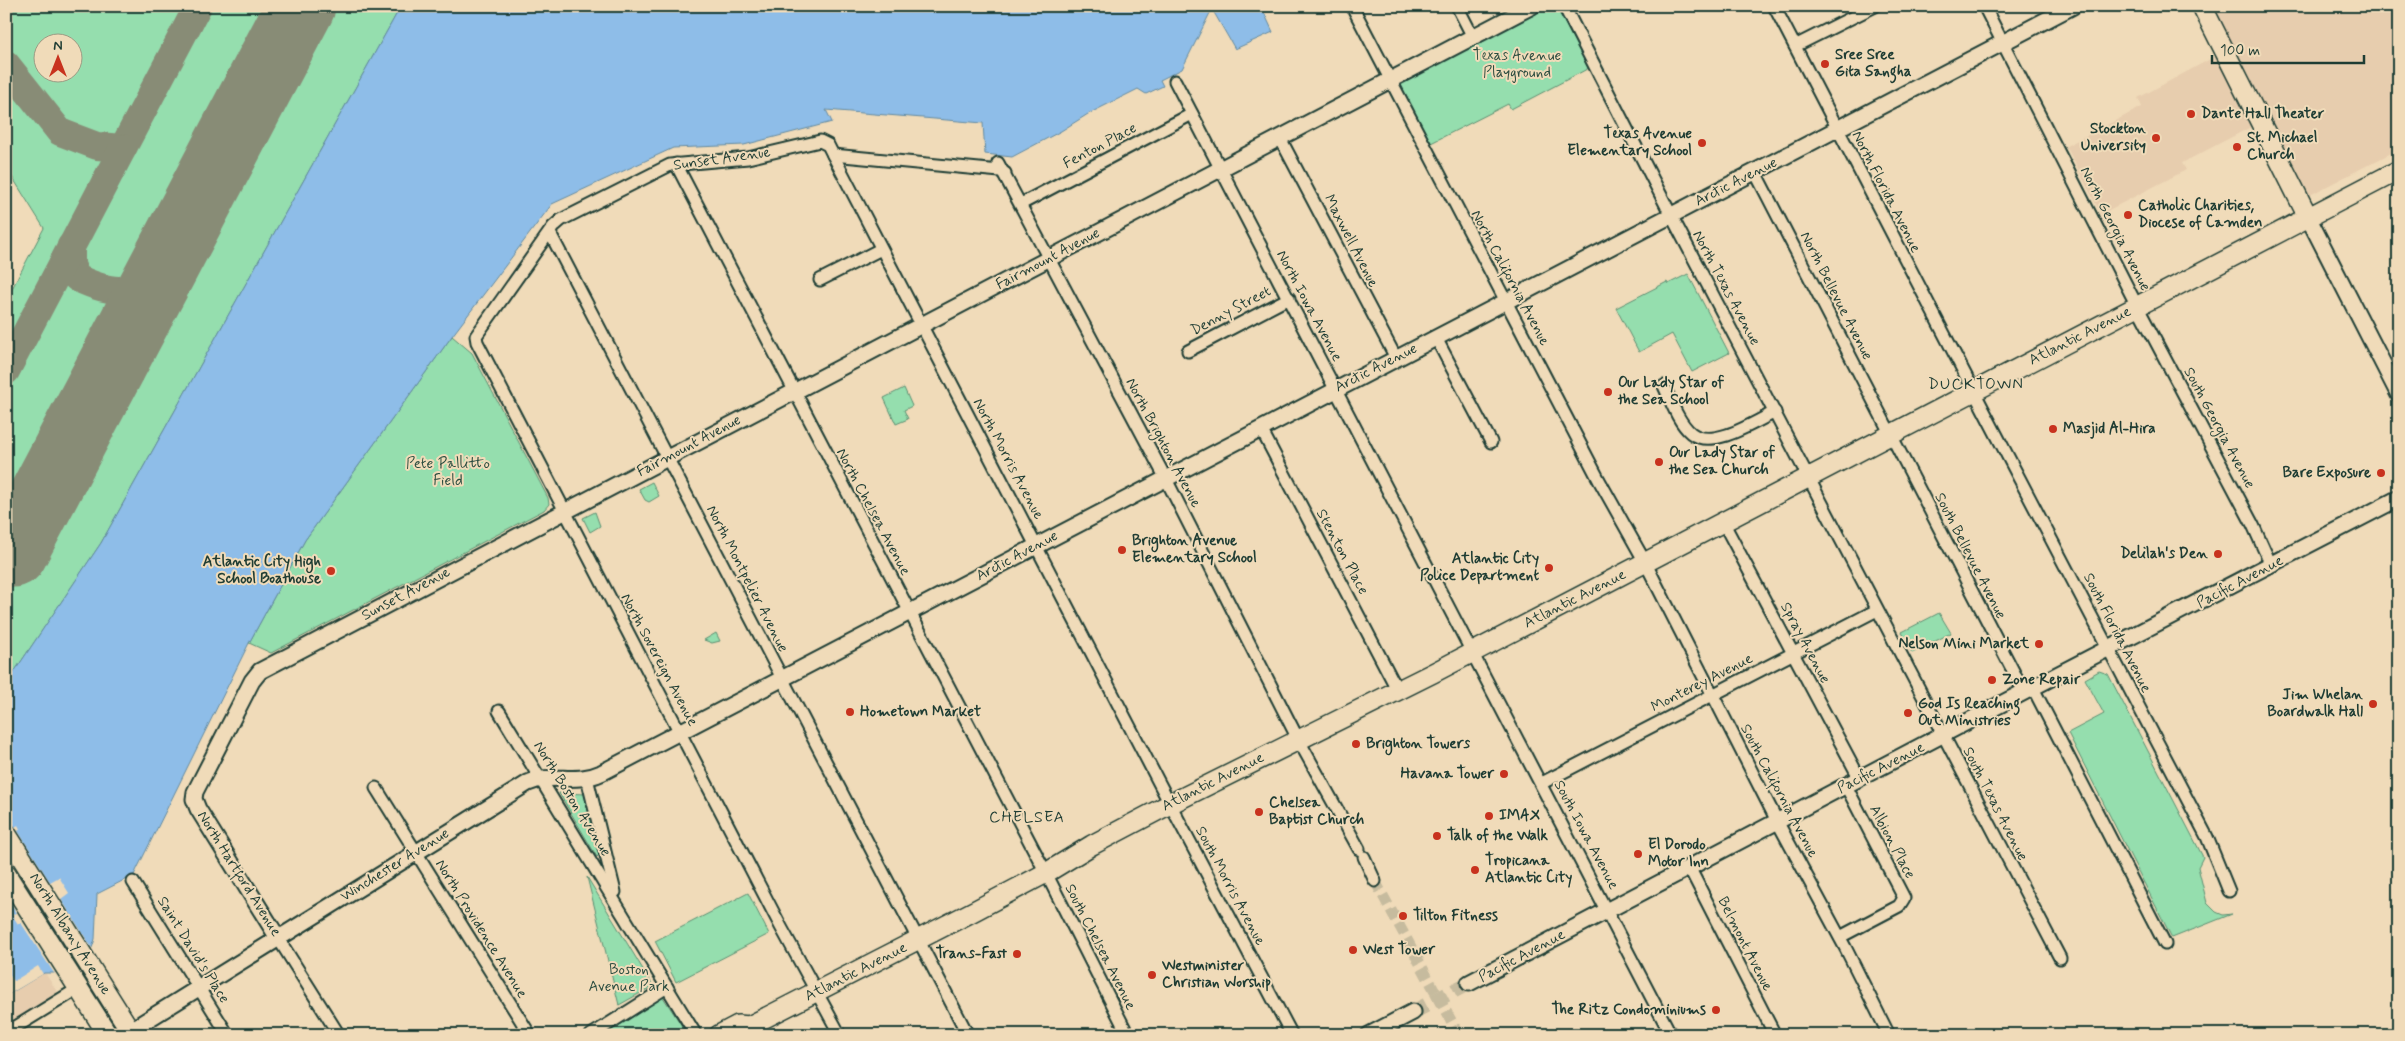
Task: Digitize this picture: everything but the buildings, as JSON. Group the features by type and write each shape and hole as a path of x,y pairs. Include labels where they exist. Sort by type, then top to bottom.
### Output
{"main road":[{"path":"2202,6 2308,216"},
{"name":"Atlantic Avenue","path":"719,1035 738,1025 748,1030 816,992 1046,872 1092,844 1723,522 2399,170"},
{"name":"North Albany Avenue","path":"6,833 84,953 129,1033"},
{"name":"North Albany Avenue","path":"6,874 108,1035"}],"street":[{"name":"North California Avenue","path":"1352,6 1505,301 1645,562"},
{"path":"1457,6 1473,38"},
{"name":"Fairmount Avenue","path":"565,511 1532,6"},
{"name":"North Texas Avenue","path":"1564,6 1808,477"},
{"name":"North Florida Avenue","path":"1774,6 1974,390"},
{"path":"1795,46 1875,6"},
{"name":"North Georgia Avenue","path":"1984,6 2137,306"},
{"name":"Arctic Avenue","path":"680,732 2073,6"},
{"name":"North Iowa Avenue","path":"1175,81 1472,651"},
{"name":"Fenton Place","path":"1021,204 1192,114"},
{"name":"Maxwell Avenue","path":"1280,138 1396,358"},
{"name":"Sunset Avenue","path":"477,342 477,333 561,220 665,167 676,164 748,158 820,141 828,145 833,155"},
{"path":"833,155 1000,170 1005,173"},
{"name":"North Morris Avenue","path":"833,155 920,326 1170,804"},
{"name":"North Brighton Avenue","path":"998,163 1166,479 1298,739 1362,853 1375,881"},
{"name":"North Chelsea Avenue","path":"676,164 1046,872"},
{"name":"North Bellevue Avenue","path":"1755,172 1891,434"},
{"path":"2308,216 2399,394"},
{"name":"North Montpelier Avenue","path":"550,233 968,1035"},
{"path":"820,280 881,249"},
{"name":"Denny Street","path":"1188,351 1288,298"},
{"name":"South Georgia Avenue","path":"2137,306 2253,525 2271,565"},
{"path":"1436,338 1491,442"},
{"name":"North Sovereign Avenue","path":"477,342 840,1035"},
{"path":"1664,386 1685,426 1697,437 1716,438 1726,436 1775,412"},
{"name":"South Florida Avenue","path":"1974,390 2207,837 2229,891"},
{"name":"Stenton Place","path":"1261,429 1397,689"},
{"name":"South Bellevue Avenue","path":"1891,434 2165,944"},
{"name":"South Texas Avenue","path":"1808,477 2060,958"},
{"name":"Pacific Avenue","path":"1469,983 2399,498"},
{"name":"Sunset Avenue","path":"252,681 264,668 565,511"},
{"name":"Spray Avenue","path":"1723,522 1860,778"},
{"name":"South California Avenue","path":"1645,562 1712,696 1840,937 1888,1034"},
{"name":"Monterey Avenue","path":"1542,783 1876,610"},
{"name":"South Iowa Avenue","path":"1472,651 1672,1035"},
{"name":"North Hartford Avenue","path":"252,681 195,792 194,799 198,809 339,1035"},
{"name":"North Boston Avenue","path":"500,711 618,903 696,1035"},
{"name":"Winchester Avenue","path":"129,1033 528,783 541,778 587,778 601,773 680,732"},
{"name":"North Boston Avenue","path":"587,778 618,903"},
{"name":"Albion Place","path":"1840,937 1899,906 1904,898 1846,786"},
{"name":"North Providence Avenue","path":"376,788 530,1035"},
{"name":"South Morris Avenue","path":"1170,804 1292,1035"},
{"name":"Belmont Avenue","path":"1689,867 1775,1035"},
{"name":"South Chelsea Avenue","path":"1046,872 1128,1035"},
{"name":"Saint David's Place","path":"133,882 228,1035"},
{"path":"6,1033 79,988"},
{"path":"592,1035 667,988"},
{"path":"1369,1035 1413,1012"}],"shaded area":[{"path":"2213,6 2399,6 2399,149 2306,197 2230,50 2226,32"},
{"name":"Stockton University","path":"2216,56 2251,127 2182,163 2186,170 2101,214 2066,146 2142,107 2138,98"},
{"path":"39,963 59,995 6,1028 6,983"}],"green space":[{"path":"6,6 401,6 101,543 6,684 6,300 44,228 6,167"},
{"name":"Texas Avenue Playground","path":"1550,6 1556,7 1589,68 1511,109 1508,104 1431,143 1402,90 1401,85 1404,81"},
{"path":"1688,274 1729,353 1692,372 1672,334 1639,352 1616,308 1667,282 1668,284"},
{"name":"Pete Pallitto Field","path":"452,336 472,353 548,498 549,504 544,510 271,653 249,643 305,540"},
{"path":"904,388 912,406 904,410 908,419 896,424 884,398"},
{"path":"652,482 659,496 649,502 645,500 639,489"},
{"path":"595,512 600,526 590,532 583,518"},
{"path":"1939,613 1951,633 1912,653 1902,632"},
{"path":"716,633 720,641 712,643 704,640"},
{"path":"2099,671 2108,674 2203,857 2198,867 2207,903 2216,912 2223,915 2232,914 2172,938 2068,733 2104,714 2085,679"},
{"path":"559,793 586,794 600,854 597,857"},
{"name":"Boston Avenue Park","path":"587,877 653,986 619,1005"},
{"path":"748,893 769,934 676,982 655,941"},
{"path":"663,997 688,1035 604,1035"}],"water":[{"path":"401,6 1261,6 1273,32 1235,49 1212,9 1182,69 1160,80 1163,86 1146,94 1138,89 1088,114 1061,131 1012,157 985,154 983,123 826,110 832,122 744,145 673,148 552,204 452,336 305,540 249,643 134,875 97,894 95,939 92,948 54,973 44,973 6,996 6,684 101,543"}],"pier":[{"path":"6,811 15,827 18,825 20,829 18,831 50,882 59,877 69,893 61,899 92,948 54,973 21,923 18,924 12,915 16,913 6,897"},
{"path":"38,966 43,974 6,996 6,970 14,981"}],"taxiway":[{"path":"6,64 60,132 97,146 123,148 198,6"},
{"path":"6,371 123,148"},
{"path":"71,246 71,265 77,278 102,288 113,290 132,288 163,267"},
{"path":"6,543 13,553"}],"runway":[{"path":"13,553 301,6"}],"tunnel":[{"path":"1375,881 1459,1035"},
{"path":"1413,1012 1469,983"}],"place":[{"name":"Sree Sree Gita Sangha","path":"1825,64"},
{"name":"Dante Hall Theater","path":"2191,114"},
{"name":"Stockton University","path":"2156,138"},
{"name":"Texas Avenue Elementary School","path":"1702,143"},
{"name":"St. Michael Church","path":"2237,147"},
{"name":"Catholic Charities, Diocese of Camden","path":"2128,215"},
{"name":"Our Lady Star of the Sea School","path":"1608,392"},
{"name":"Masjid Al-Hira","path":"2053,429"},
{"name":"Our Lady Star of the Sea Church","path":"1659,462"},
{"name":"Bare Exposure","path":"2381,473"},
{"name":"Brighton Avenue Elementary School","path":"1122,550"},
{"name":"Delilah's Den","path":"2218,554"},
{"name":"Atlantic City Police Department","path":"1549,568"},
{"name":"Atlantic City High School Boathouse","path":"331,571"},
{"name":"Nelson Mini Market","path":"2039,644"},
{"name":"Zone Repair","path":"1992,680"},
{"name":"Jim Whelan Boardwalk Hall","path":"2373,704"},
{"name":"Hometown Market","path":"850,712"},
{"name":"God Is Reaching Out Ministries","path":"1908,713"},
{"name":"Brighton Towers","path":"1356,744"},
{"name":"Havana Tower","path":"1504,774"},
{"name":"Chelsea Baptist Church","path":"1259,812"},
{"name":"IMAX","path":"1489,816"},
{"name":"Talk of the Walk","path":"1437,836"},
{"name":"El Dorodo Motor Inn","path":"1638,854"},
{"name":"Tropicana Atlantic City","path":"1475,870"},
{"name":"Tilton Fitness","path":"1403,916"},
{"name":"West Tower","path":"1353,950"},
{"name":"Trans-Fast","path":"1017,954"},
{"name":"Westminister Christian Worship","path":"1152,975"},
{"name":"The Ritz Condominiums","path":"1716,1010"}],"district":[{"name":"DUCKTOWN","path":"1976,384"},
{"name":"CHELSEA","path":"1027,817"}]}
